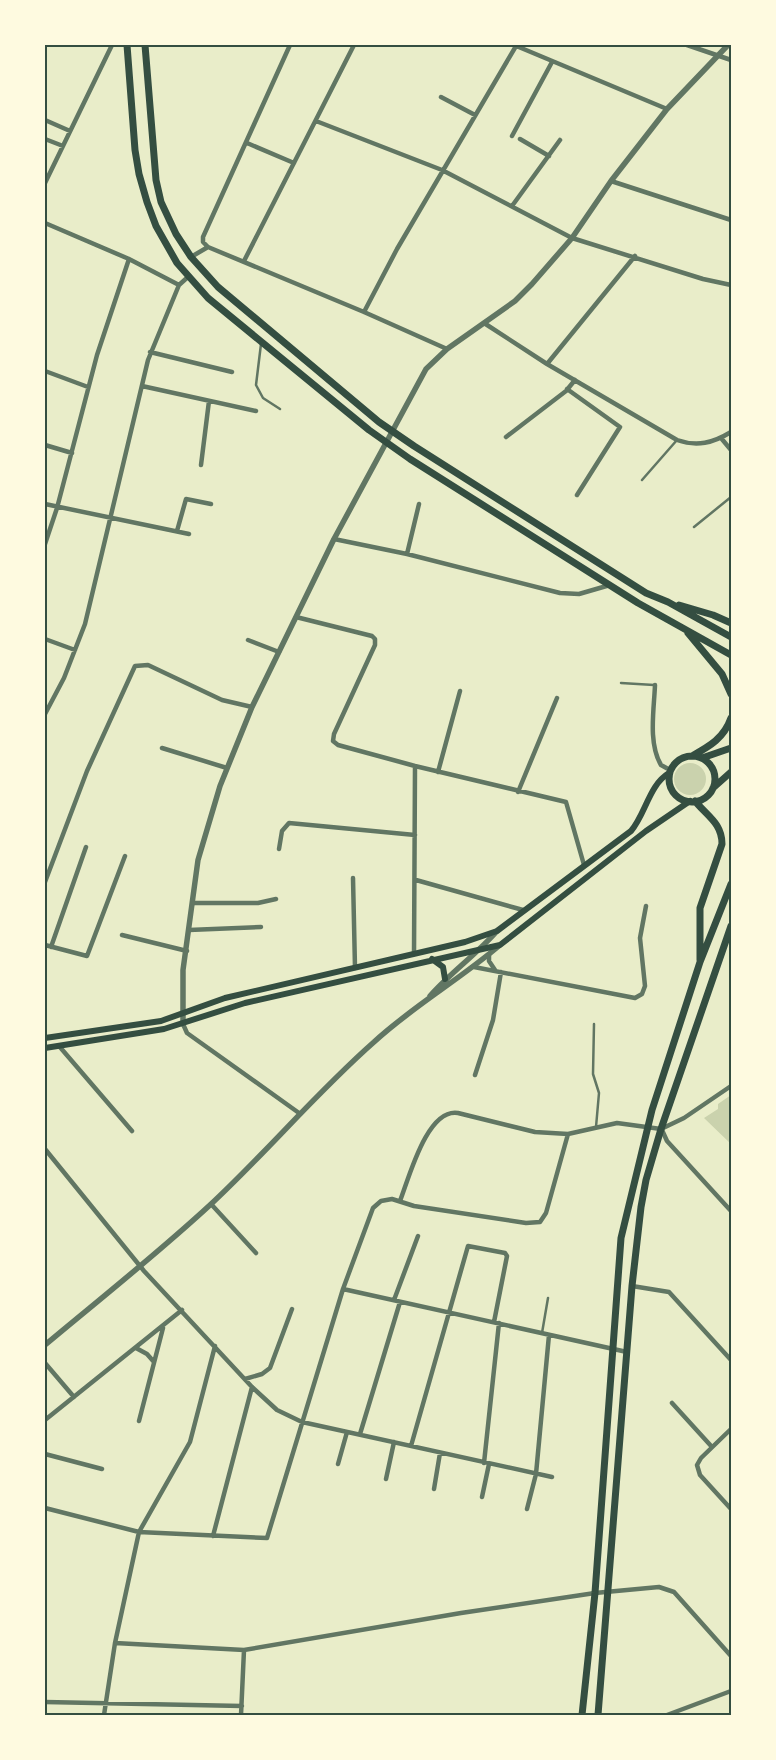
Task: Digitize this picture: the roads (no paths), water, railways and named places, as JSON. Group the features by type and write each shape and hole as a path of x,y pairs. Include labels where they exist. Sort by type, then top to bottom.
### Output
{"main road":[{"path":"127,45 139,174 156,226 178,263 219,308 369,430 410,459 610,585 731,655"},
{"path":"145,45 156,180 161,202 176,234 190,257 218,288 379,422 414,446 646,593 668,602 713,615 731,623"},
{"path":"668,602 731,637"},
{"path":"685,629 722,674 731,694"},
{"path":"45,1038 160,1021 225,998 465,942 497,931 631,831 640,820 660,779 670,772 679,760 692,756 713,744 722,736 731,718"},
{"path":"702,758 731,748"},
{"path":"692,756 702,758 708,762 714,774 712,788"},
{"path":"670,772 668,780 673,792 684,800 693,801 715,820 722,836 722,844 700,908 700,962"},
{"path":"45,1048 164,1030 229,1008 432,959 500,945 646,831 693,801 706,797 712,788 731,772"},
{"path":"582,1715 595,1593 621,1238 647,1126 700,962 731,884"},
{"path":"598,1715 632,1286 646,1180 661,1129 731,926"},
{"path":"432,959 443,967 445,979"}],"street":[{"path":"45,183 112,45"},
{"path":"290,45 247,143 202,236 203,242 208,247 447,349"},
{"path":"244,261 354,45"},
{"path":"688,45 731,60"},
{"path":"299,1113 187,1033 183,1024 183,970 201,844 227,768 252,706 334,539 426,369 447,349 515,301 572,238 611,180 667,109 728,45"},
{"path":"364,312 396,249 515,46 667,109"},
{"path":"512,136 552,62"},
{"path":"441,97 475,115"},
{"path":"45,120 70,131"},
{"path":"316,121 442,170 572,238 635,256 702,279 731,285"},
{"path":"45,139 63,146"},
{"path":"520,139 549,156"},
{"path":"512,206 560,140"},
{"path":"247,143 294,163"},
{"path":"611,180 731,220"},
{"path":"45,223 129,259 179,285"},
{"path":"190,257 208,247"},
{"path":"547,364 635,256"},
{"path":"45,544 57,508 88,387 129,259"},
{"path":"45,714 64,678 85,624 150,352 179,285 189,276"},
{"path":"484,323 547,364 677,440 701,444 721,438 731,432"},
{"path":"150,352 232,372"},
{"path":"45,371 88,387"},
{"path":"506,437 567,390 576,380"},
{"path":"142,386 256,411"},
{"path":"567,390 620,427 577,494"},
{"path":"201,465 209,401"},
{"path":"721,438 731,450"},
{"path":"45,445 72,453"},
{"path":"177,532 186,499 210,504"},
{"path":"45,504 110,519 190,534"},
{"path":"407,554 419,504"},
{"path":"334,539 407,554 560,593 579,594 610,585"},
{"path":"296,617 372,636 376,639 375,645 334,734 333,741 338,745 415,766 566,802 584,865"},
{"path":"45,639 75,650"},
{"path":"248,640 279,652"},
{"path":"45,882 87,771 132,668 138,664 148,666 222,700 252,706"},
{"path":"655,685 653,739 660,765 670,772"},
{"path":"438,772 460,691"},
{"path":"518,792 557,698"},
{"path":"162,748 227,768"},
{"path":"414,954 416,880 415,766"},
{"path":"279,849 282,831 289,823 415,836"},
{"path":"51,947 86,847"},
{"path":"45,945 87,956 125,856"},
{"path":"353,878 355,968"},
{"path":"416,880 523,910"},
{"path":"193,903 258,903 276,899"},
{"path":"474,967 635,998 642,994 645,986 640,938 646,906"},
{"path":"189,930 260,927"},
{"path":"425,1001 445,979 481,949 497,931"},
{"path":"122,935 187,951"},
{"path":"45,1345 211,1204 299,1113 375,1040 425,1001 474,967 500,945"},
{"path":"475,1075 492,1020 498,971 489,961 489,955"},
{"path":"59,1046 132,1131"},
{"path":"400,1201 426,1138 438,1118 448,1113 458,1113 529,1132 568,1134 617,1123 661,1129 684,1118 731,1086"},
{"path":"661,1129 667,1141 731,1211"},
{"path":"45,1508 139,1532 267,1538 343,1289 371,1210 385,1200 400,1201 434,1209 526,1223 540,1222 546,1214 568,1134"},
{"path":"45,1149 140,1266 252,1387 277,1410 302,1422 552,1477"},
{"path":"211,1204 256,1254"},
{"path":"394,1300 418,1236"},
{"path":"411,1446 468,1246 505,1254 507,1259 497,1323 487,1463 482,1497"},
{"path":"632,1286 669,1292 731,1360"},
{"path":"343,1289 627,1352"},
{"path":"360,1434 400,1302"},
{"path":"245,1378 262,1374 270,1368 292,1309"},
{"path":"45,1420 182,1310"},
{"path":"139,1421 163,1327"},
{"path":"528,1509 536,1474 549,1335"},
{"path":"104,1715 115,1643 139,1532 190,1442 215,1346"},
{"path":"136,1348 147,1354 154,1362"},
{"path":"45,1363 74,1397"},
{"path":"212,1536 252,1387"},
{"path":"672,1403 712,1447"},
{"path":"731,1428 699,1461 697,1469 731,1509"},
{"path":"338,1464 347,1432"},
{"path":"386,1479 394,1442"},
{"path":"434,1489 440,1453"},
{"path":"45,1454 102,1469"},
{"path":"115,1643 244,1650 595,1593 645,1588 668,1588 674,1592 731,1656"},
{"path":"241,1715 244,1650"},
{"path":"667,1715 731,1691"},
{"path":"45,1702 242,1706"}],"lane":[{"path":"261,342 256,385 263,398 280,409"},
{"path":"642,480 677,440"},
{"path":"694,527 731,497"},
{"path":"621,683 655,685"},
{"path":"594,1024 594,1074 598,1093 596,1127"},
{"path":"542,1332 548,1298"}]}
